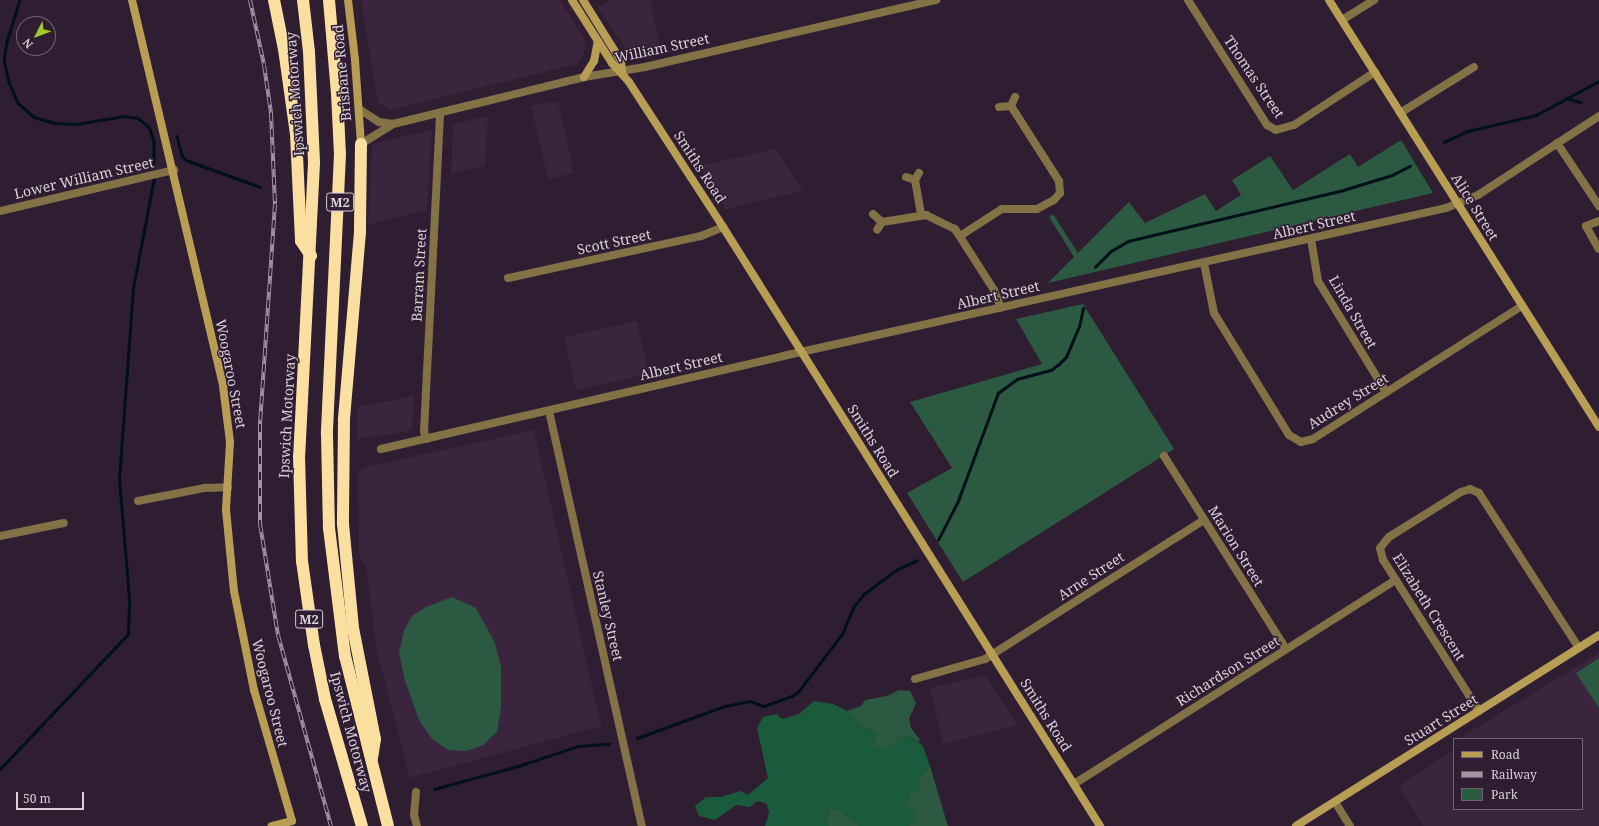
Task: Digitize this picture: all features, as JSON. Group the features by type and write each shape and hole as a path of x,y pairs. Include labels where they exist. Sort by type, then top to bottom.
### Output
{"highway":[{"path":"274,0 286,57 296,134 301,241 311,256"},
{"name":"Ipswich Motorway","path":"302,0 312,116 314,177 311,256 299,456 302,561 309,619 325,699 362,826"},
{"name":"Ipswich Motorway","path":"329,0 338,93 340,154 328,434 329,528 344,648 371,766 388,826"},
{"path":"360,144 360,232 344,426 343,524 353,628 374,739 371,766"}],"street":[{"name":"Woogaroo Street","path":"132,0 174,170 223,386 230,442 228,537 240,626 254,690 292,824"},
{"name":"Brisbane Road","path":"348,0 359,108 360,144"},
{"name":"Smiths Road","path":"572,0 612,63 622,71 724,227 1100,826"},
{"name":"Smiths Road","path":"583,0 620,61 622,71"},
{"name":"William Street","path":"360,144 393,124 440,112 584,77 622,71 936,0"},
{"name":"Thomas Street","path":"1188,0 1267,125 1276,130 1294,125 1375,72"},
{"name":"Alice Street","path":"1329,0 1599,427"},
{"path":"1342,20 1374,0"},
{"path":"584,77 594,60 598,41"},
{"path":"1400,113 1474,67"},
{"path":"1011,106 1015,97"},
{"path":"1000,107 1011,106"},
{"path":"960,236 1002,209 1037,209 1054,200 1060,193 1058,181 1011,106"},
{"path":"359,108 379,122 393,124"},
{"name":"Barram Street","path":"426,439 425,416 440,112"},
{"name":"Albert Street","path":"381,449 802,352 1459,205 1599,116"},
{"path":"1557,143 1599,206"},
{"name":"Lower William Street","path":"0,211 174,170"},
{"path":"906,177 917,177 921,215"},
{"path":"873,214 882,222"},
{"path":"876,230 882,222 921,215 947,224 960,236 994,290 1001,308"},
{"path":"1599,222 1586,226 1599,249"},
{"name":"Scott Street","path":"508,278 701,236 724,227"},
{"name":"Linda Street","path":"1311,239 1318,281 1386,392"},
{"name":"Audrey Street","path":"1204,263 1214,312 1289,436 1301,442 1313,439 1522,306"},
{"name":"Stanley Street","path":"549,411 626,748 642,826"},
{"name":"Marion Street","path":"1164,456 1286,649"},
{"path":"138,501 204,488 228,487"},
{"name":"Elizabeth Crescent","path":"1479,712 1381,556 1382,544 1461,492 1475,491 1485,499 1579,648"},
{"name":"Arne Street","path":"915,679 973,664 992,655 1204,520"},
{"path":"0,536 64,523"},
{"name":"Richardson Street","path":"1074,784 1396,580"},
{"name":"Stuart Street","path":"1296,826 1599,635"},
{"path":"416,792 414,815 417,826"},
{"path":"1335,802 1350,826"},
{"path":"272,826 292,824"}],"shaded area":[{"path":"361,0 560,0 584,38 586,48 581,60 577,64 390,110 378,103"},
{"path":"610,0 653,0 651,5 661,49 635,55 627,51 598,8"},
{"path":"558,101 574,173 548,179 531,106"},
{"path":"488,116 485,166 451,174 453,124"},
{"path":"432,130 427,210 368,225 372,144"},
{"path":"776,149 803,191 726,209 699,166"},
{"path":"637,321 649,374 576,390 564,337"},
{"path":"414,396 412,427 409,431 357,439 358,407"},
{"path":"534,430 601,726 410,778 376,648 366,566 359,555 358,471 370,466"},
{"path":"1599,653 1599,826 1423,826 1399,786 1453,750 1453,810 1583,810 1583,738 1460,738"},
{"path":"985,675 1018,725 943,744 930,688"}],"green space":[{"path":"1401,140 1433,193 1048,283 1074,257 1049,217 1053,214 1078,253 1129,202 1145,223 1205,194 1216,211 1241,195 1232,180 1270,156 1293,190 1350,154 1358,167"},
{"path":"1083,304 1174,449 963,582 907,493 952,468 910,402 1042,364 1016,319"},
{"path":"452,597 476,608 495,643 501,666 501,707 497,732 483,745 467,751 448,750 432,739 419,720 405,681 399,653 404,630 412,616 426,607"},
{"path":"1599,658 1599,708 1576,673"},
{"path":"899,690 910,691 916,703 909,719 911,728 920,740 918,742 910,736 900,738 891,747 872,747 878,734 860,725 847,711 861,706 865,700 887,696"},
{"path":"814,701 833,704 847,711 860,725 878,734 872,747 891,747 900,738 910,736 923,746 930,766 918,780 921,789 911,793 905,804 912,808 915,820 907,826 860,826 841,811 831,808 826,818 828,826 765,826 769,813 767,804 757,801 750,807 736,805 715,820 699,816 695,806 706,797 721,797 741,791 748,795 768,778 757,728 763,717 777,714 782,719 799,714"},
{"path":"930,766 948,826 907,826 915,819 905,804 918,780"},
{"path":"831,808 841,811 860,826 828,826 826,818"}],"waterway":[{"path":"20,0 7,42 4,60 9,82 18,103 34,117 55,123 76,124 125,116 138,118 149,127 154,141 154,166"},
{"path":"1444,142 1468,131 1536,115 1599,81"},
{"path":"1566,98 1580,102"},
{"path":"177,136 182,155 186,160 260,187"},
{"path":"1095,267 1111,251 1128,241 1340,191 1392,175 1410,166"},
{"path":"0,769 128,634 129,598 119,479 133,288 154,178"},
{"path":"938,540 958,501 998,393 1017,379 1051,370 1059,364 1066,357 1079,327 1083,308"},
{"path":"637,738 725,706 750,701 764,706 792,696 798,692 842,634 854,606 864,594 896,570 917,560"},
{"path":"434,789 518,766 578,746 609,744"}],"railway":[{"path":"250,0 264,65 271,113 275,204 260,424 260,524 278,635 331,826"}]}
